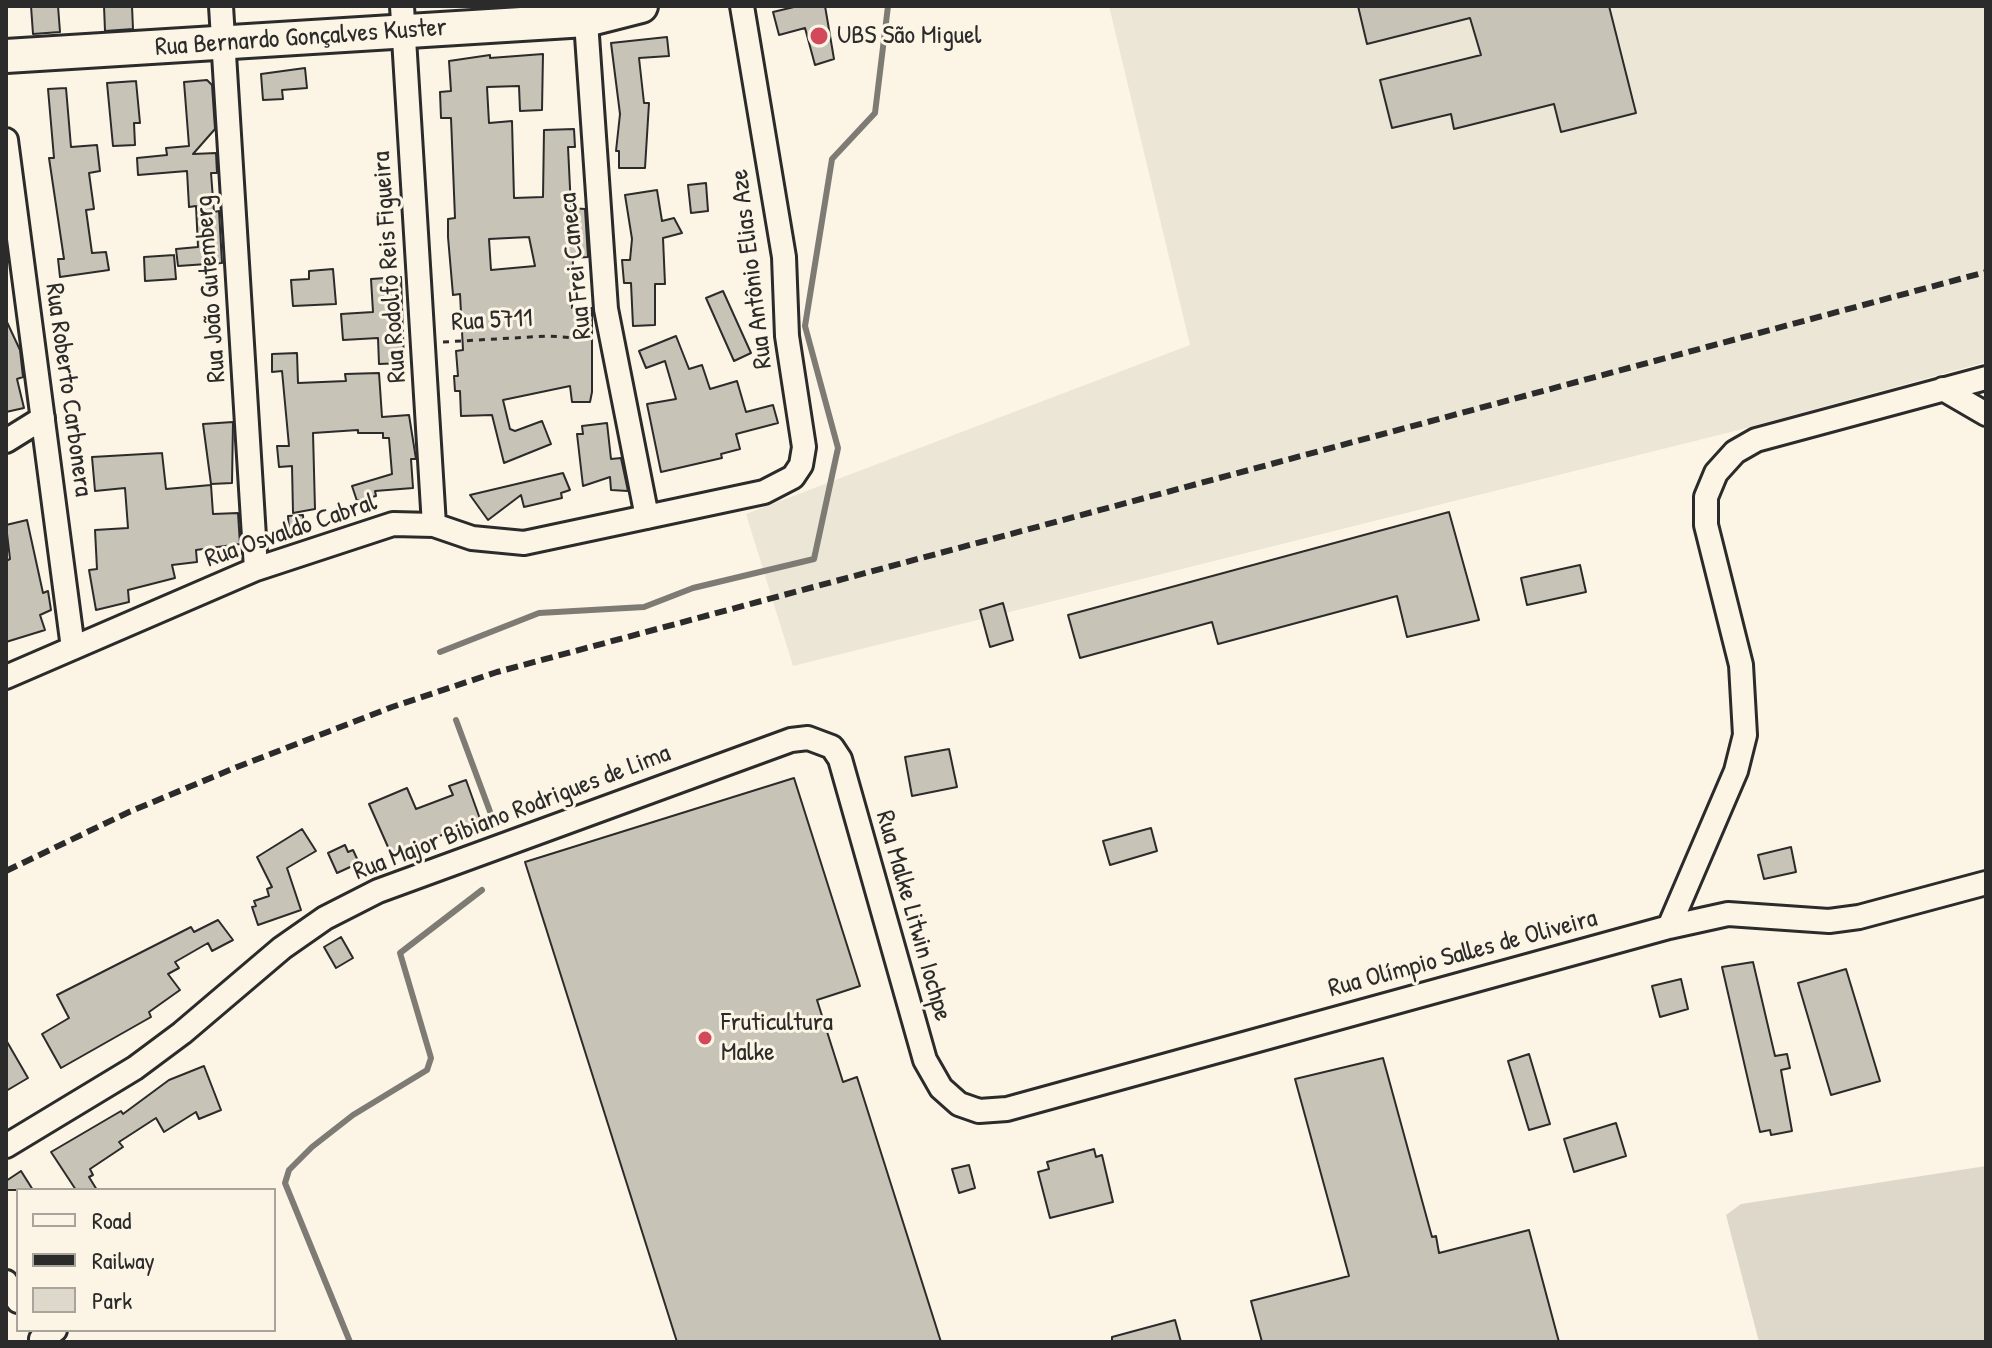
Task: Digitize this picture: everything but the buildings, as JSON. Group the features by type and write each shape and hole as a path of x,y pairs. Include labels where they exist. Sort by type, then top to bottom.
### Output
{"street":[{"name":"Rua João Gutemberg","path":"221,6 256,569"},
{"name":"Rua Bernardo Gonçalves Kuster","path":"6,56 224,43 402,19 585,13 641,6"},
{"name":"Rua Antônio Elias Aze","path":"742,6 784,257 787,336 804,447 801,465 793,477"},
{"name":"Rua Frei Caneca","path":"585,13 603,285 611,341 647,517"},
{"name":"Rua Rodolfo Reis Figueira","path":"402,19 434,525"},
{"name":"Rua Roberto Carbonera","path":"6,140 11,226 43,418 73,648"},
{"path":"1669,927 1736,771 1745,735 1741,665 1706,525 1706,497 1716,473 1735,452 1756,440 1986,378"},
{"path":"1943,389 1986,414"},
{"path":"6,441 43,418"},
{"name":"Rua Osvaldo Cabral","path":"6,677 256,569 393,524 434,525 488,541 524,543 764,492 793,477"},
{"name":"Rua Major Bibiano Rodrigues de Lima","path":"6,1146 135,1068 182,1033 282,948 325,918 378,891 791,740 822,740"},
{"name":"Rua Malke Litwin Iochpe","path":"822,740 832,747 840,759 925,1060 941,1088 959,1104"},
{"name":"Rua Olímpio Salles de Oliveira","path":"959,1104 979,1111 1007,1109 1669,927 1728,914 1829,921 1859,917 1986,883"}],"path":[{"name":"Rua 5711","path":"422,343 548,336 611,341"}],"shaded area":[{"path":"1109,6 1986,6 1986,362 1739,430 793,666 746,514 1190,345"}],"green space":[{"path":"1986,1166 1986,1342 1759,1342 1726,1215 1741,1204"}],"waterway":[{"path":"440,652 539,613 644,607 693,588 814,559 838,448 805,326 832,159 875,113 888,6"},
{"path":"456,720 495,825"},
{"path":"350,1342 285,1183 289,1170 312,1147 353,1115 427,1070 431,1058 400,953 482,890"}],"railway":[{"path":"6,871 129,812 237,767 392,707 497,672 1986,272"}],"place":[{"name":"UBS São Miguel","path":"819,36"},
{"name":"Fruticultura Malke","path":"705,1038"}]}
